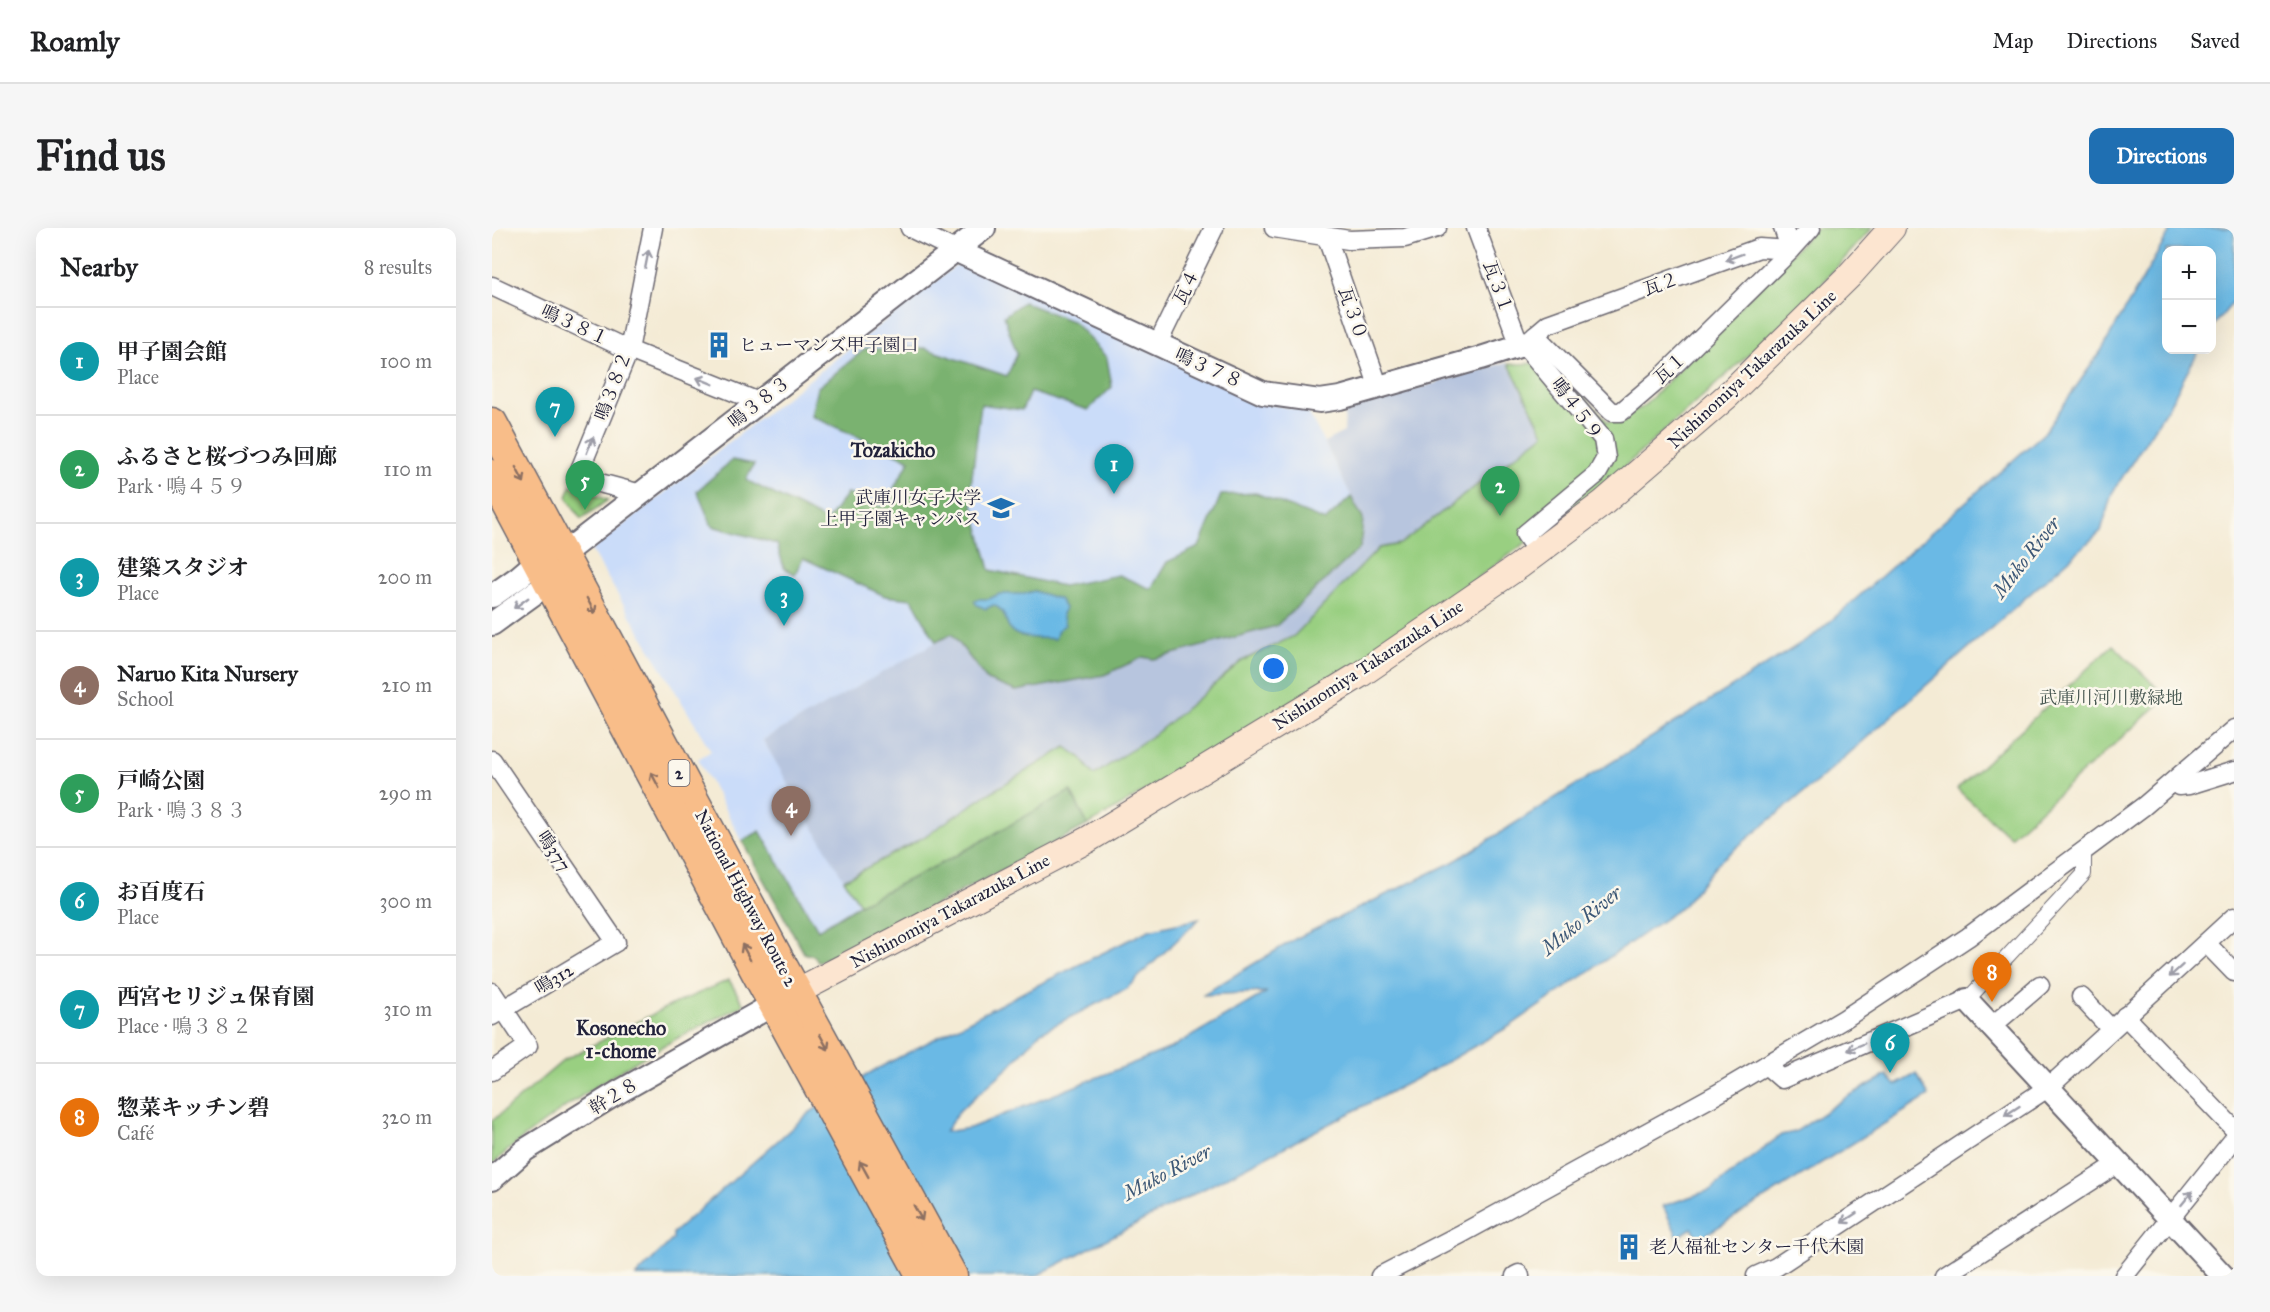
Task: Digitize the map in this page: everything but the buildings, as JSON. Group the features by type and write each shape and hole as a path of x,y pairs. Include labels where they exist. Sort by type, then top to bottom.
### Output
{"highway":[{"name":"National Highway Route 2","path":"492,423 550,565"},
{"name":"National Highway Route 2","path":"492,475 550,565 785,997 952,1276"},
{"name":"National Highway Route 2","path":"785,997 922,1276"}],"main road":[{"name":"Nishinomiya Takarazuka Line","path":"785,997 1087,840 1361,674 1538,553 1663,453 1743,381 1849,276 1892,228"}],"street":[{"name":"鳴３８２","path":"641,494 577,477 628,350 653,228"},
{"name":"鳴３７８","path":"910,228 1263,393 1320,401 1340,398 1379,388 1530,339"},
{"name":"鳴３８３","path":"550,565 984,228"},
{"name":"瓦４","path":"1157,345 1214,228"},
{"path":"1274,228 1349,240 1405,238 1437,228"},
{"name":"瓦３１","path":"1476,228 1516,335 1530,339"},
{"path":"1783,228 1791,250"},
{"name":"瓦１","path":"1530,339 1612,412 1621,412 1663,376 1811,228"},
{"name":"瓦３０","path":"1327,238 1379,388"},
{"name":"瓦２","path":"1530,339 1548,324 1760,248 1791,250"},
{"name":"鳴３８１","path":"492,286 628,350 759,402"},
{"name":"鳴４５９","path":"1530,339 1604,440 1606,458 1597,474 1525,534 1538,553"},
{"path":"492,596 519,577 550,565"},
{"path":"492,624 550,565"},
{"path":"1380,1276 1489,1219 1766,1065 1844,1018 1968,937 2144,806 2234,729"},
{"name":"鳴377","path":"492,760 616,942"},
{"path":"2175,780 2179,786 2188,785 2234,771"},
{"path":"1766,1065 1782,1079 1967,1000 2084,874 2084,851"},
{"path":"1756,1276 1779,1271 2049,1087 2234,917"},
{"name":"鳴312","path":"498,1013 616,942"},
{"path":"2206,943 2234,972"},
{"path":"1992,1026 2040,985"},
{"path":"492,992 498,1013 528,1046 492,1071"},
{"name":"幹２８","path":"492,1179 525,1150 617,1092 785,997"},
{"path":"2081,998 2111,1029"},
{"path":"1967,1000 2223,1276"},
{"path":"2125,1017 2234,1129"},
{"path":"2124,1276 2234,1139"},
{"path":"492,1162 525,1150"},
{"path":"1944,1276 2119,1163"},
{"path":"1515,1276 1519,1274 1520,1276"}],"shaded area":[{"name":"武庫川女子大学 上甲子園キャンパス","path":"967,264 1263,403 1308,411 1363,519 1360,548 952,634 763,740 860,904 818,930 760,832 742,841 698,759 711,751 591,550 955,266"},
{"path":"1507,362 1544,434 1400,544 1379,548 1294,636 1242,661 1159,731 1094,775 1081,758 1066,747 988,794 922,838 844,880 763,740 952,633 966,653 1104,675 1143,657 1154,659 1363,519 1324,442 1344,432 1345,409"}],"green space":[{"path":"1816,228 1872,228 1796,312 1602,487 1364,661 1088,825 1071,791 950,859 860,904 844,880 922,838 988,794 1066,747 1081,758 1094,775 1159,731 1242,661 1294,636 1379,548 1400,544 1544,434 1509,364 1554,363 1608,422 1643,407"},
{"path":"1023,302 1074,322 1107,358 1112,387 1088,410 1030,392 1022,410 981,404 970,493 990,570 1063,586 1119,575 1151,589 1167,562 1199,547 1221,495 1256,493 1325,521 1351,497 1363,519 1360,548 1276,626 1154,659 1143,657 1104,675 1016,691 987,680 952,634 936,642 912,599 885,596 803,558 795,574 784,568 777,544 712,526 697,491 732,460 754,464 746,480 827,521 847,493 883,507 910,460 811,416 817,388 865,349 924,348 1007,376 1017,354 1004,316"},
{"path":"571,486 608,500 581,519 567,497"},
{"name":"武庫川河川敷緑地","path":"2113,645 2167,697 2010,837 1957,789"},
{"path":"1070,791 1088,825 851,949 818,962 814,956 804,953 742,841 760,831 818,930 860,904 950,859"},
{"path":"729,980 744,1005 670,1042 599,1084 529,1133 492,1165 492,1121 564,1060 665,1008"}],"water":[{"name":"Muko River","path":"2172,228 2234,228 2234,301 2216,323 2216,246 2162,246 2162,354 2197,354 2170,404 2112,493 2101,531 1820,779 1719,862 1682,907 1510,1026 1431,1071 1036,1276 636,1276 673,1239 673,1233 809,1113 873,1071 1149,930 1199,919 1126,989 1041,1032 1010,1066 959,1111 945,1132 970,1128 1171,1048 1267,992 1202,995 1295,939 1455,861 1817,633 2044,433 2101,351"},
{"path":"1034,591 1059,599 1065,608 1062,614 1065,625 1058,630 1055,639 1030,638 1016,634 1009,628 999,608 993,605 986,609 974,601 989,599 999,594 1024,594"},
{"path":"1916,1074 1929,1096 1699,1239 1692,1228 1678,1237 1663,1206 1710,1190 1781,1135 1795,1132 1847,1097 1887,1075 1896,1085"}],"place":[{"name":"ヒューマンズ甲子園口","path":"719,345"},
{"name":"西宮セリジュ保育園","path":"555,437"},
{"name":"甲子園会館","path":"1114,494"},
{"name":"武庫川女子大学 上甲子園キャンパス","path":"1001,508"},
{"name":"戸崎公園","path":"585,510"},
{"name":"ふるさと桜づつみ回廊","path":"1500,516"},
{"name":"建築スタジオ","path":"784,626"},
{"name":"Naruo Kita Nursery","path":"791,836"},
{"name":"惣菜キッチン碧","path":"1992,1002"},
{"name":"お百度石","path":"1890,1073"},
{"name":"老人福祉センター千代木園","path":"1629,1247"}],"district":[{"name":"Tozakicho","path":"893,450"},
{"name":"Kosonecho 1-chome","path":"621,1040"}]}
